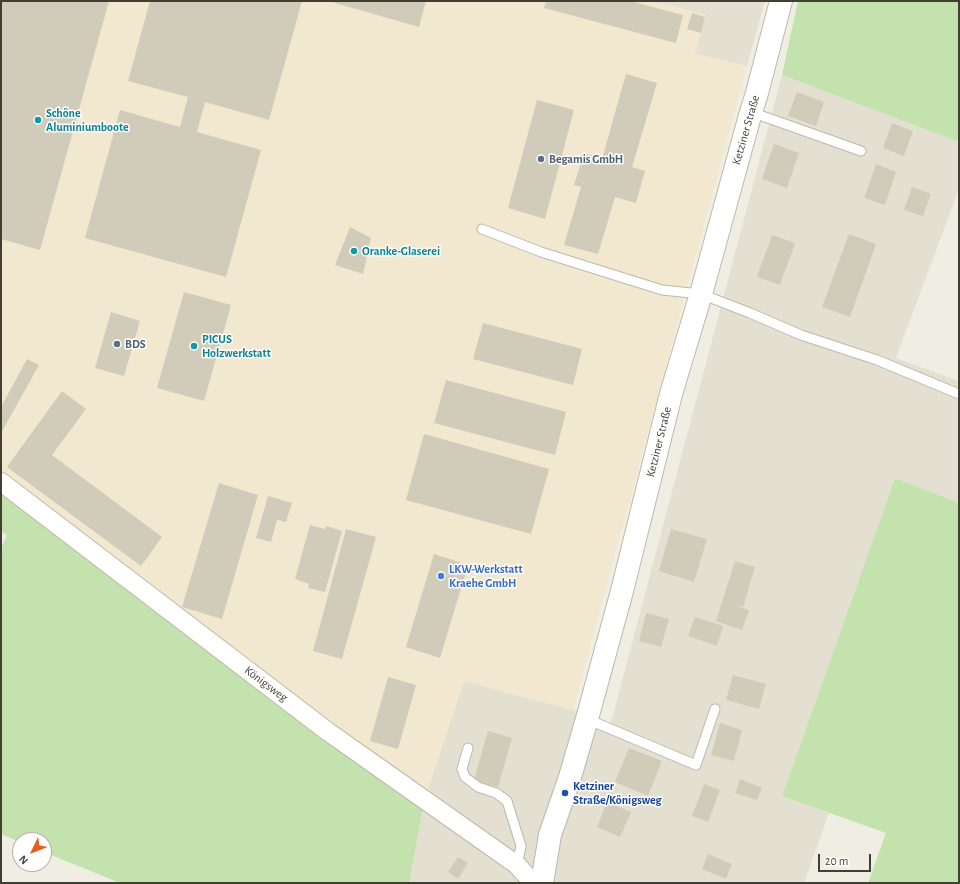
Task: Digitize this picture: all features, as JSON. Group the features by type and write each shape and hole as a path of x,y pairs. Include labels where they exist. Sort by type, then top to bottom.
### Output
{"street":[{"name":"Ketziner Straße","path":"542,883 550,835 570,778 587,719 622,591 671,394 701,294 757,93 780,1"},
{"name":"Königsweg","path":"1,482 327,731 517,865 533,883"}],"lane":[{"path":"751,112 861,151"},
{"path":"482,228 541,252 662,290 701,294 801,335 877,360 959,394"},
{"path":"587,719 696,765 716,709"},
{"path":"468,748 462,769 465,778 478,787 496,793 507,801 521,846 517,865"}],"shaded area":[{"path":"1,1 656,1 706,15 695,54 747,66 573,710 464,681 425,798 1,476"},
{"path":"656,1 765,1 747,66 695,54"},
{"path":"782,75 959,142 959,189 896,358 959,381 959,503 895,478 782,796 829,813 804,883 409,883 425,798 464,681 573,710 609,730"}],"green space":[{"path":"798,1 959,1 959,142 782,75"},
{"path":"1,476 425,798 409,883 120,883 52,855 52,832 12,832 12,839 1,834 1,548 7,535 1,531"},
{"path":"895,478 959,503 959,883 868,883 886,833 782,796"}],"building":[{"name":"Schöne Aluminiumboote","path":"1,1 109,1 40,250 1,239"},
{"path":"150,1 302,1 269,120 205,102 197,132 261,150 226,277 85,238 120,110 180,127 188,97 128,81"},
{"path":"328,1 426,1 419,27"},
{"path":"546,1 630,1 683,15 676,43 544,8"},
{"path":"692,13 705,17 701,33 687,29"},
{"path":"626,74 657,83 632,167 645,171 636,203 615,197 598,254 564,245 581,187 574,185 584,153 602,159"},
{"path":"797,92 824,102 816,126 788,116"},
{"name":"Begamis GmbH","path":"537,100 574,110 545,219 508,208"},
{"path":"892,123 913,131 904,156 883,148"},
{"path":"774,144 799,153 787,188 762,179"},
{"path":"876,164 896,172 885,205 864,198"},
{"path":"912,187 931,194 923,216 904,210"},
{"name":"Oranke-Glaserei","path":"350,227 371,238 363,274 335,265"},
{"path":"849,234 876,244 850,317 822,307"},
{"path":"772,235 795,243 780,285 757,277"},
{"name":"PICUS Holzwerkstatt","path":"184,292 231,305 204,401 157,388"},
{"name":"BDS","path":"111,312 140,321 124,376 95,368"},
{"path":"483,323 582,349 573,385 473,359"},
{"path":"27,359 39,365 1,433 1,407"},
{"path":"446,380 566,412 555,455 434,423"},
{"path":"62,391 86,409 52,455 162,537 141,566 7,467"},
{"path":"424,434 549,469 531,534 406,500"},
{"path":"219,483 258,495 222,619 182,607"},
{"path":"268,496 292,503 286,522 277,520 271,542 256,538"},
{"path":"310,525 325,529 326,526 342,531 325,592 308,588 309,584 295,579"},
{"path":"346,529 376,537 342,659 313,651"},
{"path":"671,529 707,539 694,582 659,571"},
{"path":"434,554 468,565 440,658 406,647"},
{"path":"735,561 755,567 743,607 733,605 749,610 742,630 716,621"},
{"path":"646,613 669,619 661,647 639,641"},
{"path":"695,617 723,626 717,646 688,636"},
{"path":"733,675 766,684 759,709 726,700"},
{"path":"388,677 416,685 398,749 370,741"},
{"path":"720,723 742,730 734,761 711,755"},
{"path":"488,731 512,738 498,787 474,780"},
{"path":"629,748 662,761 648,796 615,782"},
{"path":"740,779 762,788 757,800 735,793"},
{"path":"704,784 720,790 708,822 692,816"},
{"path":"607,802 631,812 620,837 597,827"},
{"path":"708,854 732,864 726,879 702,869"},
{"path":"458,857 468,863 458,879 448,872"}],"place":[{"name":"Schöne Aluminiumboote","path":"38,120"},
{"name":"Begamis GmbH","path":"541,159"},
{"name":"Oranke-Glaserei","path":"354,251"},
{"name":"BDS","path":"117,344"},
{"name":"PICUS Holzwerkstatt","path":"194,346"},
{"name":"LKW-Werkstatt Kraehe GmbH","path":"441,576"},
{"name":"Ketziner Straße/Königsweg","path":"565,793"}]}
